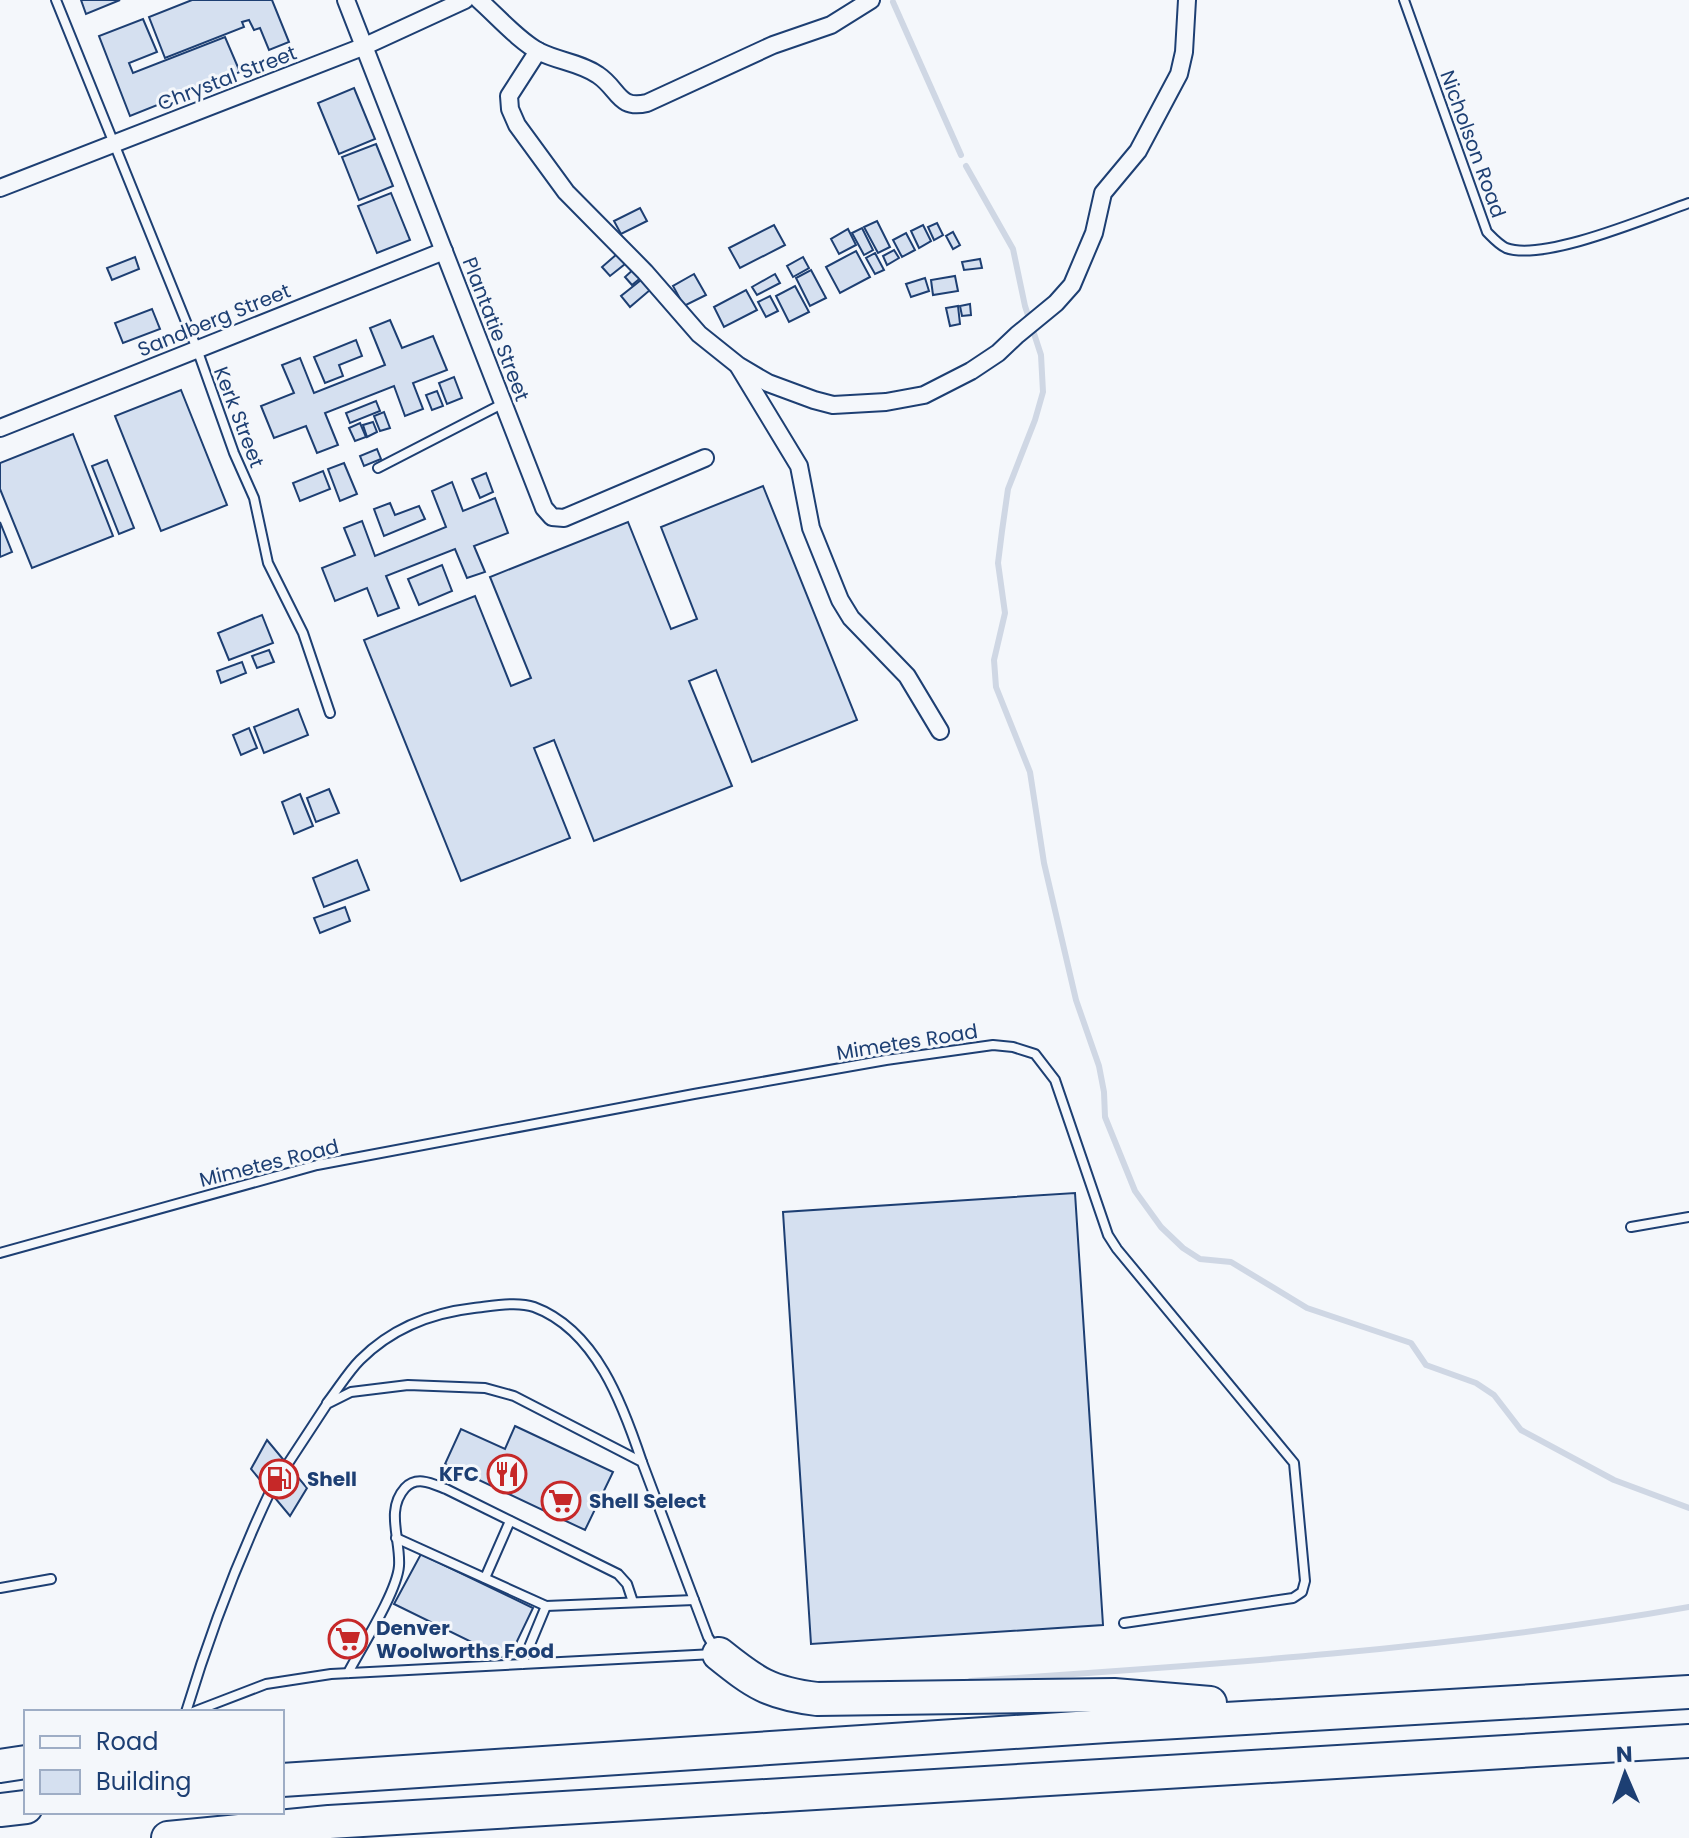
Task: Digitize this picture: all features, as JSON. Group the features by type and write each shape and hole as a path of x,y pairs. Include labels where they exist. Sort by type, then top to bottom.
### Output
{"highway":[{"path":"719,1654 764,1688 817,1699 1114,1695 1326,1712"},
{"path":"284,1780 1326,1712 1689,1692"},
{"path":"168,1838 329,1822 1689,1741"},
{"path":"0,1766 24,1762"},
{"path":"0,1810 24,1807"}],"street":[{"name":"Plantatie Street","path":"346,0 544,508 552,517 564,518 705,458"},
{"name":"Chrystal Street","path":"0,188 365,46 465,0"},
{"path":"479,0 538,51 588,69 612,86 625,104 639,105 773,45 831,25 871,0"},
{"path":"538,51 509,96 510,109 517,125 566,192 645,272 699,334 739,366 768,383 814,400 833,405 862,404 924,395 971,371 998,353 1056,303 1072,285 1094,233 1103,193 1138,151 1179,74 1184,52 1187,0"},
{"name":"Sandberg Street","path":"0,428 444,251"},
{"path":"739,366 799,466 811,528 840,600 851,618 907,676 940,731"}],"lane":[{"name":"Kerk Street","path":"56,0 197,349 234,453 254,498 268,563 303,633 330,713"},
{"name":"Nicholson Road","path":"1404,0 1487,232 1495,241 1507,248 1526,251 1551,248 1689,203"},
{"path":"378,468 504,403"},
{"name":"Mimetes Road","path":"0,1253 317,1165 886,1060 993,1045 1035,1054 1055,1080 1108,1235 1294,1463 1305,1581 1302,1592 1293,1598 1124,1623"},
{"path":"1631,1227 1689,1217"},
{"path":"198,1710 266,1684 348,1673 719,1654 708,1637 627,1416 612,1385 576,1335 532,1306 498,1305 449,1310 406,1324 360,1360 287,1465"},
{"path":"327,1404 351,1392 408,1385 485,1388 514,1396 642,1462"},
{"path":"348,1673 399,1568 394,1521 397,1502 405,1488 414,1481 425,1481 446,1489 618,1574 627,1584 633,1602"},
{"path":"187,1710 241,1553 270,1492"},
{"path":"485,1578 510,1521"},
{"path":"396,1538 546,1606 694,1600"},
{"path":"0,1588 51,1579"},
{"path":"522,1664 546,1606"}],"building":[{"path":"81,0 120,0 86,14"},
{"path":"192,0 272,0 289,42 269,50 260,28 254,30 249,20 242,22 244,27 165,58 149,17"},
{"path":"143,19 157,52 129,63 133,73 225,37 240,72 130,116 99,36"},
{"path":"354,88 375,139 339,154 318,103"},
{"path":"376,144 393,186 359,200 342,157"},
{"path":"391,193 410,240 377,253 358,206"},
{"path":"640,208 647,221 621,234 614,221"},
{"path":"877,221 890,247 878,253 864,227"},
{"path":"937,223 943,235 934,240 928,227"},
{"path":"774,225 785,245 740,268 729,248"},
{"path":"923,225 931,241 919,248 911,231"},
{"path":"862,228 873,250 864,255 852,233"},
{"path":"848,229 856,245 839,254 831,239"},
{"path":"953,232 960,245 953,249 946,236"},
{"path":"906,233 915,250 902,257 893,240"},
{"path":"894,250 899,258 887,265 883,256"},
{"path":"856,251 870,277 840,293 826,267"},
{"path":"875,253 884,270 875,274 866,258"},
{"path":"617,254 625,264 610,276 602,267"},
{"path":"135,257 139,269 112,280 107,268"},
{"path":"803,257 809,268 793,277 787,266"},
{"path":"980,259 982,268 964,270 962,262"},
{"path":"636,267 643,276 632,285 625,277"},
{"path":"811,270 826,298 810,306 796,278"},
{"path":"694,274 706,295 684,306 673,286"},
{"path":"775,274 780,283 757,295 752,287"},
{"path":"955,276 958,291 933,295 931,280"},
{"path":"925,278 929,291 911,297 906,284"},
{"path":"641,280 650,290 630,307 621,296"},
{"path":"795,286 809,312 789,322 776,296"},
{"path":"746,290 757,310 724,327 714,307"},
{"path":"770,296 778,311 766,317 758,302"},
{"path":"970,304 971,315 962,316 960,306"},
{"path":"958,306 960,324 950,326 946,308"},
{"path":"152,309 160,329 123,343 115,323"},
{"path":"390,320 402,348 433,336 447,370 413,383 423,409 405,416 394,386 325,413 338,445 317,453 306,426 274,438 261,406 294,393 282,365 300,358 314,393 385,365 370,328"},
{"path":"356,340 362,356 339,365 343,376 325,383 314,357"},
{"path":"454,377 462,398 447,404 439,383"},
{"path":"181,390 227,505 161,531 115,416"},
{"path":"437,391 443,406 432,410 426,395"},
{"path":"376,401 380,411 350,423 346,413"},
{"path":"384,412 390,428 380,431 374,416"},
{"path":"373,422 377,432 367,437 363,425"},
{"path":"360,423 366,437 355,441 349,428"},
{"path":"73,434 113,536 32,568 0,489 0,463"},
{"path":"377,449 381,459 364,466 360,456"},
{"path":"107,460 134,528 119,534 92,466"},
{"path":"344,463 357,494 340,501 328,469"},
{"path":"323,471 330,489 300,501 293,483"},
{"path":"486,473 493,492 480,498 472,479"},
{"path":"452,482 463,511 495,498 508,533 474,546 485,572 467,578 455,549 386,576 399,608 378,616 367,588 335,601 322,568 355,555 344,528 362,521 375,556 446,527 432,491"},
{"path":"763,486 857,720 752,762 716,670 689,681 732,786 594,841 554,740 534,748 570,838 461,881 364,640 475,596 511,686 531,678 490,577 628,522 671,629 697,619 661,527"},
{"path":"390,503 395,515 419,506 425,519 384,536 374,509"},
{"path":"0,522 12,552 0,557"},
{"path":"442,565 452,591 419,605 408,579"},
{"path":"262,615 273,643 229,660 218,633"},
{"path":"269,650 274,662 257,668 252,656"},
{"path":"242,662 246,673 221,683 217,671"},
{"path":"298,709 308,735 264,753 254,727"},
{"path":"249,728 257,748 241,755 233,735"},
{"path":"329,789 339,813 316,822 307,798"},
{"path":"300,794 313,826 294,834 282,802"},
{"path":"357,860 369,890 324,907 313,878"},
{"path":"345,907 350,921 320,933 314,918"},
{"path":"1075,1193 1103,1625 811,1644 783,1212"},
{"name":"Shell Select","path":"515,1426 613,1472 585,1530 445,1464 461,1429 505,1449"},
{"path":"267,1440 307,1488 290,1516 251,1469"},
{"path":"421,1554 533,1608 508,1660 394,1604"}],"waterway":[{"path":"893,2 961,155"},
{"path":"966,166 1013,249 1025,306 1041,355 1043,392 1008,489 1002,531 998,563 1005,613 994,660 996,687 1030,772 1044,863 1076,1000 1099,1066 1105,1117 1135,1191 1161,1227 1200,1259 1231,1262 1307,1308 1411,1343 1426,1365 1476,1383 1494,1395 1521,1430 1614,1480 1689,1508"},
{"path":"965,1685 970,1681 1240,1662 1421,1645 1689,1607"}],"place":[{"name":"KFC","path":"507,1474"},
{"name":"Shell","path":"279,1479"},
{"name":"Shell Select","path":"561,1501"},
{"name":"Denver Woolworths Food","path":"348,1639"}]}
